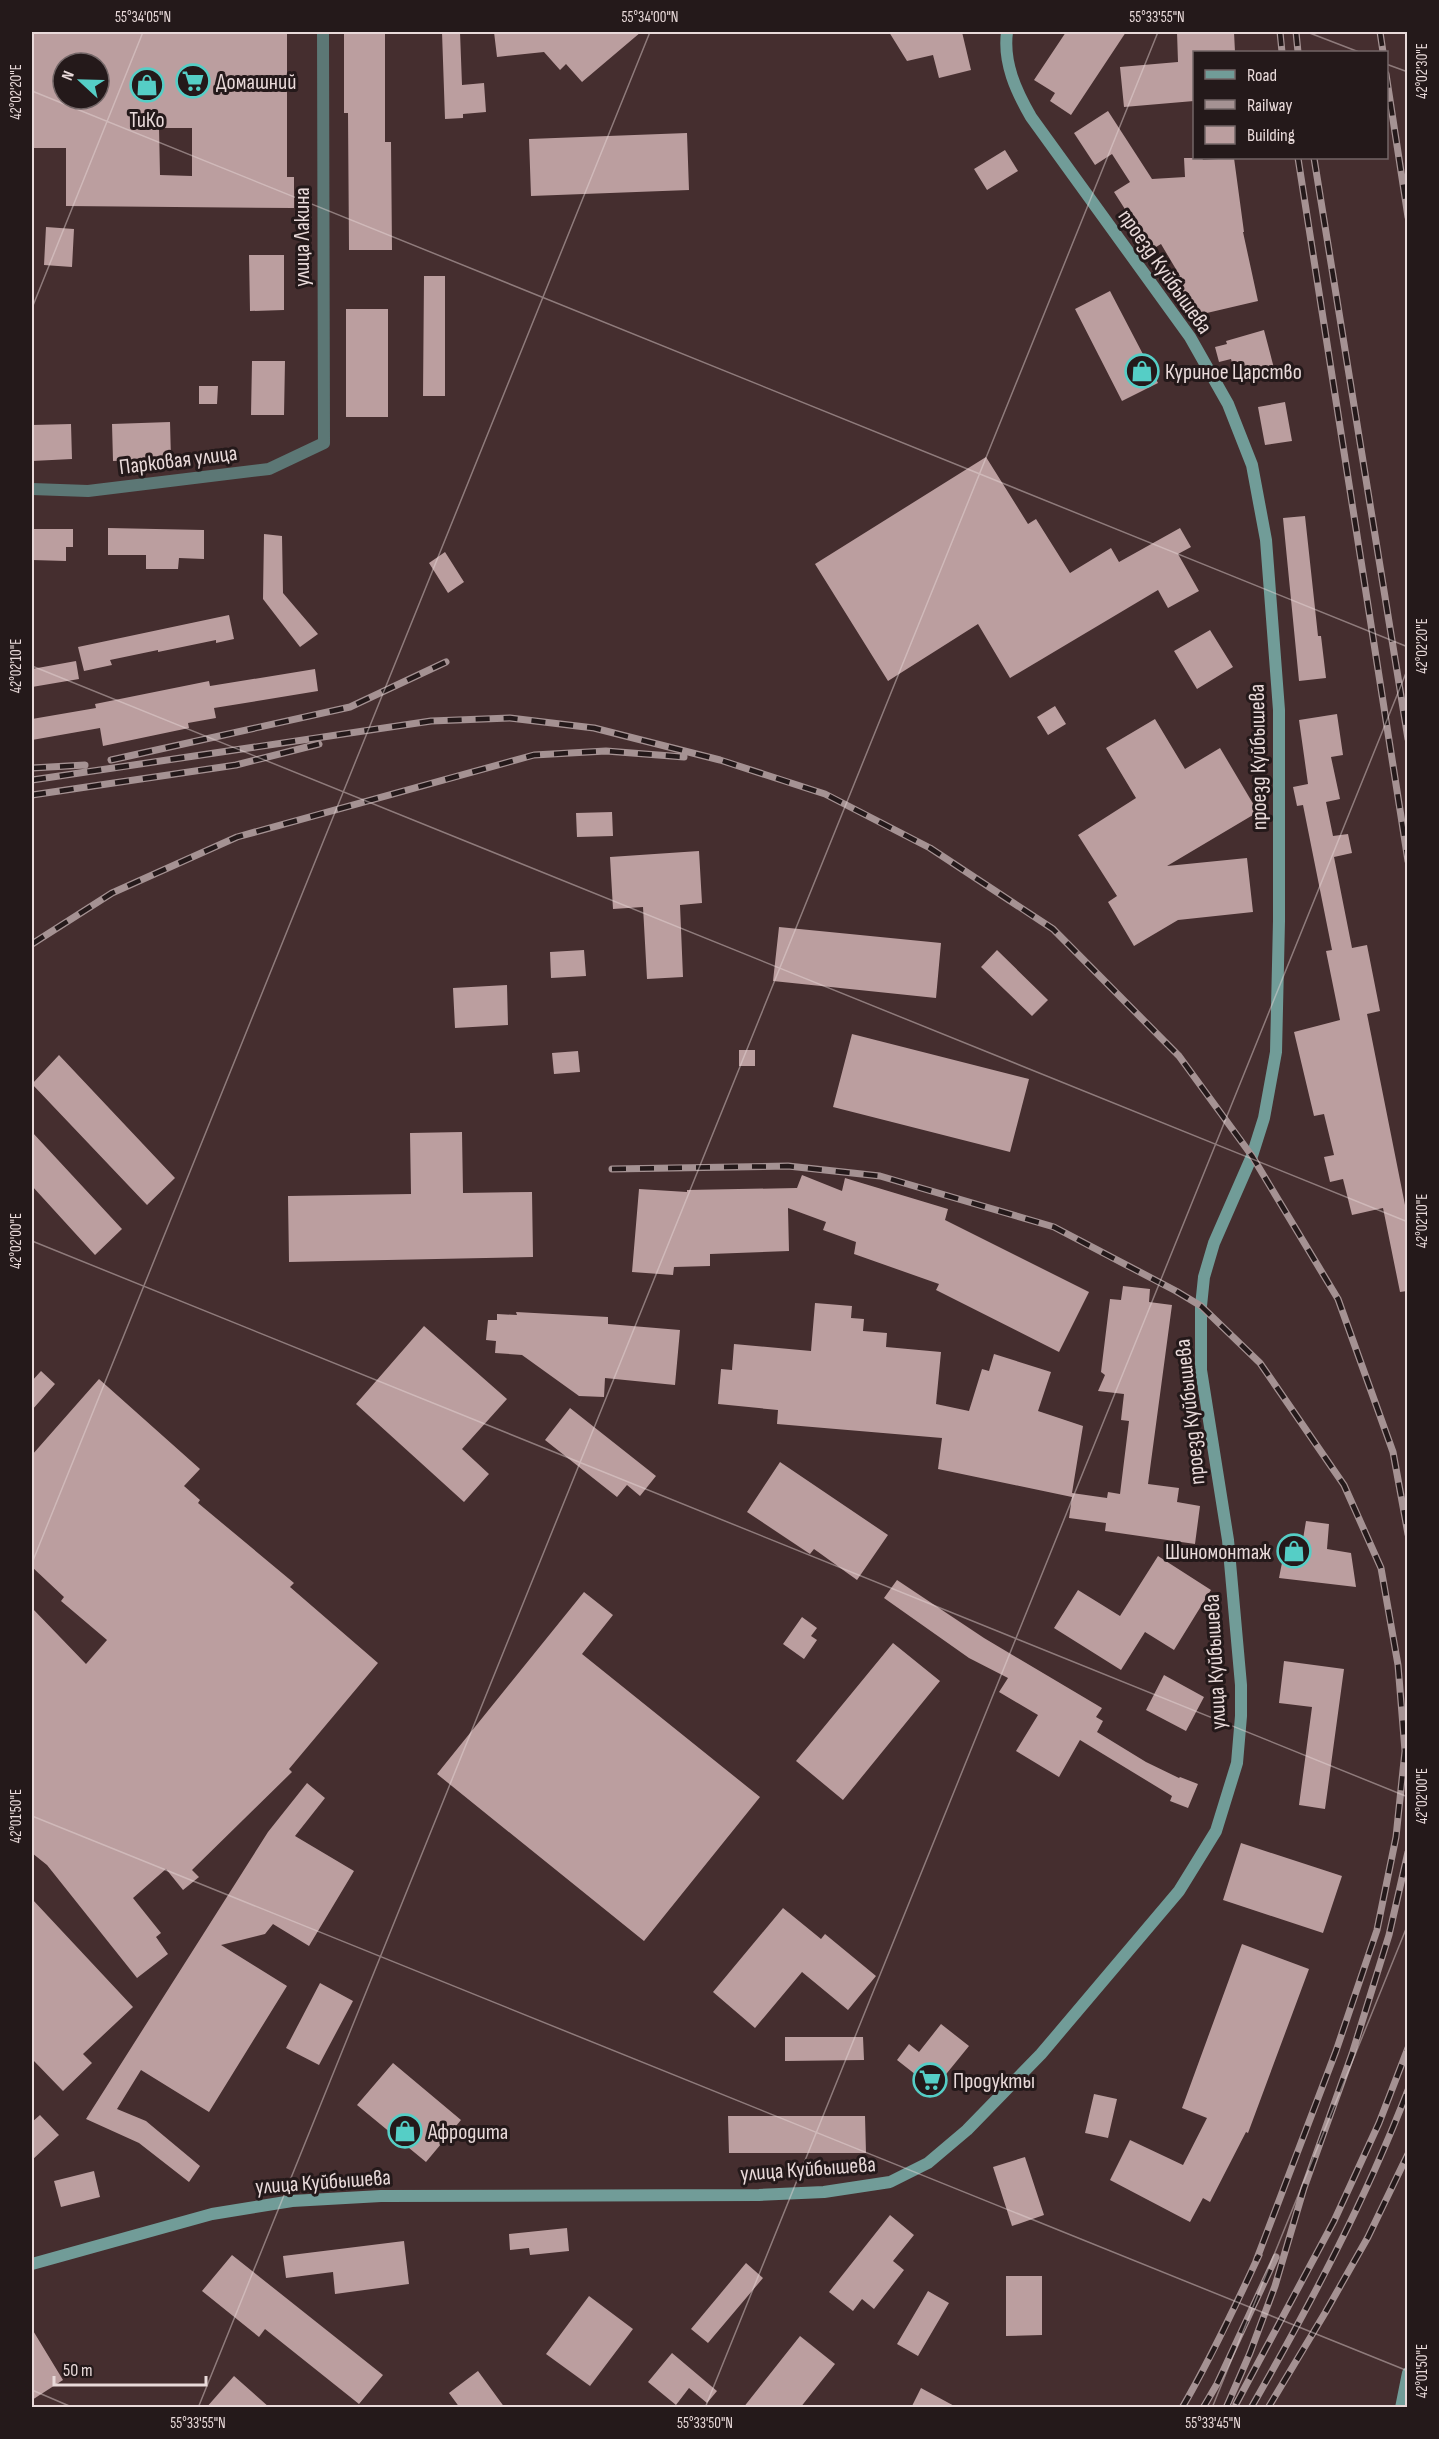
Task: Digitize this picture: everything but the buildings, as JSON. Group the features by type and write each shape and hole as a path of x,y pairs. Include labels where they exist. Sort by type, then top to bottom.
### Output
{"street":[{"name":"улица Лакина","path":"323,32 324,443"},
{"name":"проезд Куйбышева","path":"1007,32 1008,64 1017,93 1030,117 1190,337 1228,404 1252,465 1266,540 1279,710 1279,921 1276,1052 1258,1137 1214,1243 1204,1278 1201,1306 1201,1370 1227,1540"},
{"name":"Парковая улица","path":"32,489 88,491 269,469 324,443"},
{"name":"улица Куйбышева","path":"32,2264 212,2214 292,2201 381,2196 759,2195 824,2192 890,2182 928,2163 967,2130 1041,2055 1179,1891 1216,1830 1237,1763 1241,1716 1241,1685 1227,1540"},
{"path":"1401,2408 1407,2373"}],"railway":[{"path":"1280,32 1282,51"},
{"path":"1296,32 1298,51"},
{"path":"1380,32 1383,51"},
{"path":"1388,87 1408,217"},
{"path":"1298,159 1408,861"},
{"path":"1314,159 1408,739"},
{"path":"111,760 350,707 446,662"},
{"path":"32,780 431,721 510,718 594,728 720,760 825,794 930,848 1053,929 1179,1056 1252,1156 1338,1299 1393,1452 1408,1534"},
{"path":"32,795 236,765 319,744"},
{"path":"32,944 112,893 237,837 534,755 606,751 684,757"},
{"path":"32,768 85,765"},
{"path":"612,1169 788,1166 880,1176 1054,1227 1201,1306 1260,1363 1344,1485 1381,1568 1398,1665 1405,1751 1396,1837 1377,1930 1336,2051 1256,2261"},
{"path":"1226,2408 1275,2286 1304,2188 1352,2054 1389,1935 1408,1852"},
{"path":"1236,2404 1334,2221 1379,2123 1408,2048"},
{"path":"1251,2408 1336,2252 1374,2172 1408,2090"},
{"path":"1268,2408 1368,2237 1408,2154"},
{"path":"1182,2408 1213,2351 1259,2255"},
{"path":"1203,2408 1217,2384 1276,2257"}],"place":[{"name":"Домашний","path":"193,81"},
{"name":"ТиКо","path":"147,85"},
{"name":"Куриное Царство","path":"1142,371"},
{"name":"Шиномонтаж","path":"1294,1551"},
{"name":"Продукты","path":"930,2080"},
{"name":"Афродита","path":"405,2131"}]}
